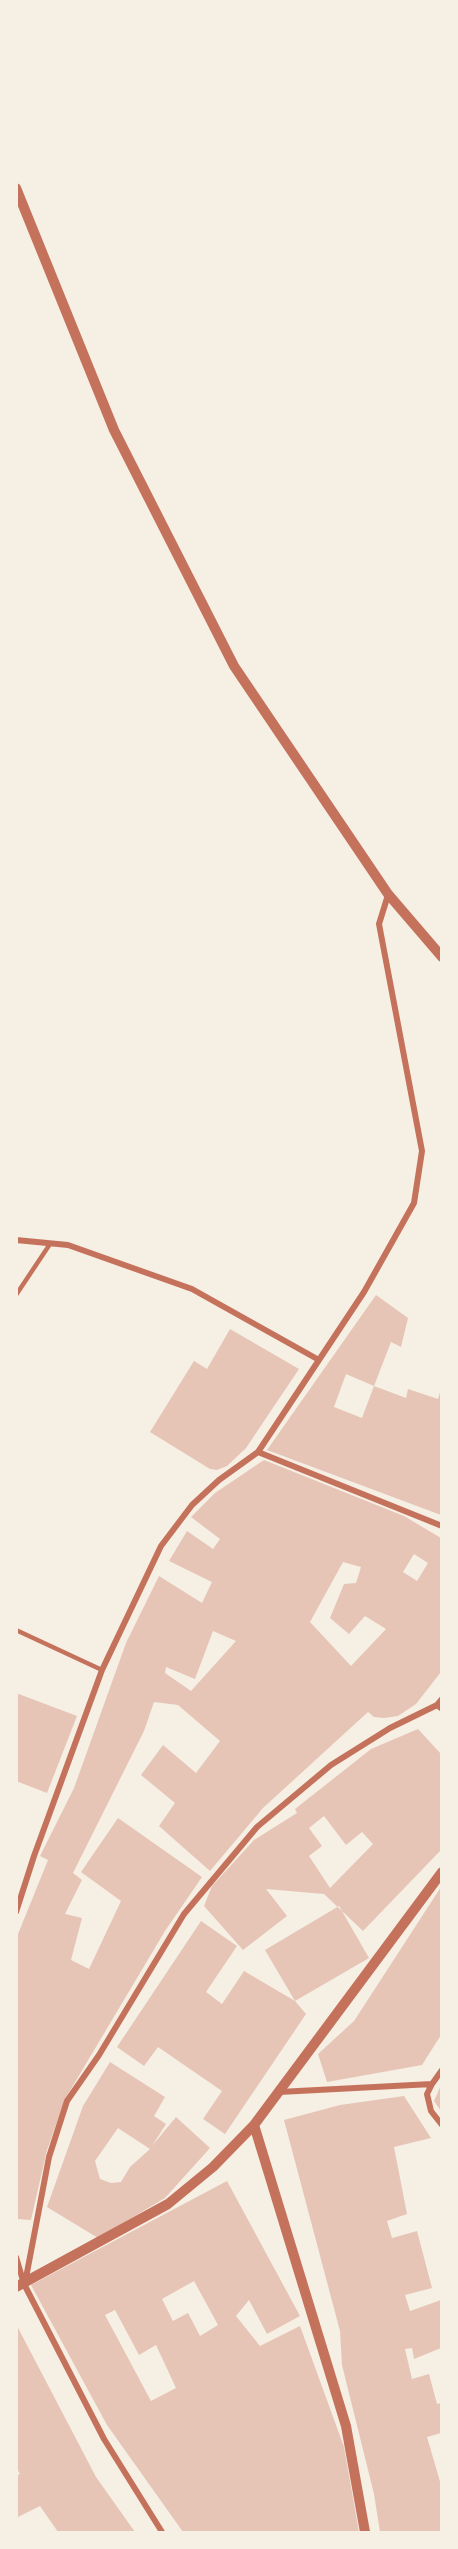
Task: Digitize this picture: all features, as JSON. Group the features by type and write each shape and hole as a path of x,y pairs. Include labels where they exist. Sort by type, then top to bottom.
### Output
{"street":[{"path":"16,188 114,430 234,666 388,894 441,957"},
{"path":"16,1912 102,1670 161,1546 192,1505 219,1480 258,1452 364,1292 414,1203 420,1161 420,1140 379,924 388,894"},
{"path":"16,1240 68,1245 192,1289 319,1360"},
{"path":"258,1452 441,1526"},
{"path":"20,2285 49,2157 67,2101 99,2055 184,1914 257,1827 331,1765 390,1728 439,1707 441,1699"},
{"path":"20,2285 168,2204 213,2168 254,2125 441,1872"},
{"path":"441,2070 428,2094 431,2111 441,2125"},
{"path":"279,2092 432,2084"},
{"path":"254,2125 346,2426 365,2532"},
{"path":"16,2257 20,2285 104,2439 162,2532"}],"lane":[{"path":"16,1295 50,1244"},
{"path":"16,1630 102,1670"}],"building":[{"path":"376,1295 408,1318 401,1347 391,1342 374,1386 406,1398 408,1389 438,1399 441,1389 441,1515 267,1450","holes":["346,1374 374,1386 362,1418 334,1407"]},
{"path":"230,1329 299,1369 246,1448 227,1466 217,1470 210,1469 150,1432 194,1361 207,1369"},
{"path":"264,1460 404,1516 441,1538 441,1672 416,1704 398,1716 374,1717 368,1712 263,1808 210,1871 159,1826 175,1803 141,1775 163,1745 196,1773 220,1741 178,1705 154,1702 144,1731 73,1873 82,1880 65,1914 82,1918 71,1960 89,1969 121,1901 81,1872 118,1818 202,1877 165,1931 65,2099 47,2150 31,2220 16,2219 16,1939 48,1860 40,1856 74,1788 126,1643 159,1576 202,1603 212,1582 169,1561 187,1531 213,1549 220,1539 191,1517 215,1493","holes":["414,1554 428,1563 417,1581 403,1572","343,1562 361,1567 356,1583 344,1584 330,1618 349,1634 365,1616 386,1629 351,1666 310,1622","213,1631 236,1641 191,1691 165,1673 166,1667 195,1679"]},
{"path":"16,1693 77,1716 47,1793 16,1781"},
{"path":"418,1729 441,1754 441,1850 363,1931 324,1894 266,1889 287,1916 243,1950 204,1906 212,1886 254,1840 297,1813 295,1809 371,1749","holes":["324,1816 346,1845 362,1832 373,1844 330,1888 309,1856 322,1846 309,1828"]},
{"path":"441,1887 441,2035 422,2065 327,2082 318,2054 354,2021"},
{"path":"339,1906 369,1958 295,2001 265,1950"},
{"path":"201,1921 237,1946 206,1992 222,2004 244,1971 295,2001 306,2014 225,2134 203,2119 222,2091 158,2047 144,2066 117,2047"},
{"path":"110,2062 165,2097 154,2116 166,2124 152,2146 176,2117 210,2148 165,2198 98,2238 47,2207 83,2106","holes":["118,2128 150,2149 130,2167 121,2182 111,2183 100,2179 95,2161"]},
{"path":"441,2085 441,2111 434,2101"},
{"path":"404,2096 431,2138 394,2147 407,2214 387,2221 392,2238 417,2231 432,2288 405,2295 410,2311 441,2300 441,2348 414,2359 412,2348 405,2349 412,2379 429,2374 437,2404 441,2403 441,2433 427,2437 441,2485 441,2532 380,2532 374,2494 342,2365 340,2331 284,2120 340,2105"},
{"path":"227,2181 300,2316 267,2334 249,2300 236,2316 260,2346 300,2326 344,2447 359,2532 183,2532 107,2425 31,2285","holes":["194,2281 218,2325 200,2336 188,2313 173,2321 162,2299","115,2310 139,2355 156,2345 176,2388 151,2401 105,2315"]},
{"path":"16,2324 96,2477 135,2532 58,2532 40,2506 16,2518 16,2476 20,2474 16,2467"}]}
